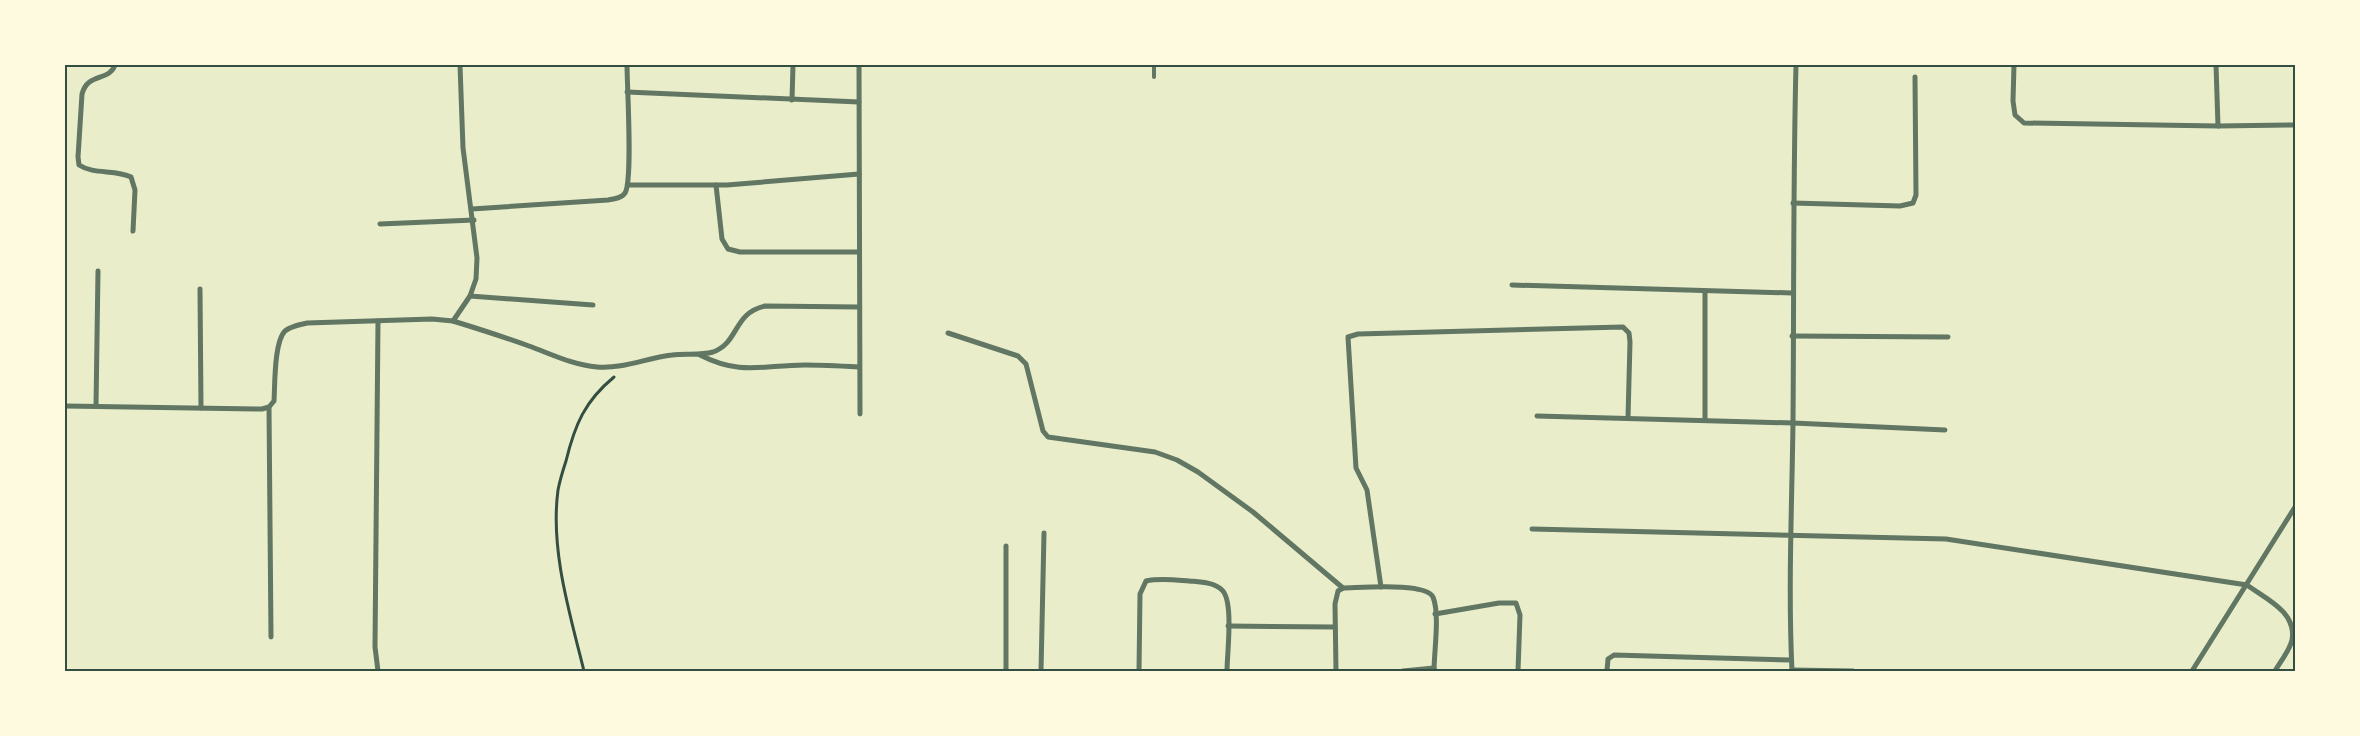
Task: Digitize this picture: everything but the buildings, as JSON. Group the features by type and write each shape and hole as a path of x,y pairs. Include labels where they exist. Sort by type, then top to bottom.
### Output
{"street":[{"path":"114,65 108,74 89,80 84,85 78,157 79,165 85,168 131,176 135,190 133,232"},
{"path":"453,321 470,296 476,279 474,220 463,148 460,65"},
{"path":"472,209 618,198 625,194 628,185 627,65"},
{"path":"792,100 793,65"},
{"path":"860,65 860,414"},
{"path":"1796,65 1792,294 1793,423 1789,536 1792,671 1853,671"},
{"path":"2014,65 2013,100 2015,115 2024,123 2218,126 2295,125"},
{"path":"2216,65 2218,126"},
{"path":"1793,203 1900,206 1913,203 1916,194 1915,77"},
{"path":"628,92 859,102"},
{"path":"628,185 716,185 859,174"},
{"path":"716,185 722,239 728,248 740,252 859,252"},
{"path":"380,224 474,220"},
{"path":"96,406 98,271"},
{"path":"1512,286 1792,294"},
{"path":"200,289 201,408"},
{"path":"1705,291 1705,420"},
{"path":"470,296 593,305"},
{"path":"65,406 262,409 269,407 274,401 279,341 284,332 294,325 307,323 432,319 453,321 574,363 598,367 626,367 673,355 700,355 716,351 729,341 744,316 753,309 765,306 859,307"},
{"path":"378,321 375,647 378,671"},
{"path":"1380,587 1367,490 1356,468 1348,337 1368,334 1623,327 1629,333 1630,342 1628,418"},
{"path":"948,333 1018,356 1026,364 1043,431 1048,436 1155,452 1177,460 1198,472 1253,512 1343,588"},
{"path":"1792,336 1948,337"},
{"path":"700,355 716,364 733,368 806,365 859,367"},
{"path":"269,407 271,637"},
{"path":"1536,416 1793,423 1945,430"},
{"path":"2192,671 2248,585 2295,507"},
{"path":"1532,529 1946,539 2248,585 2287,615 2292,626 2292,641 2275,671"},
{"path":"1041,671 1044,533"},
{"path":"1006,546 1006,671"},
{"path":"1139,671 1140,594 1146,581 1154,579 1216,585 1224,591 1228,602 1227,671"},
{"path":"1336,671 1335,627 1336,596 1338,591 1343,588 1380,587 1428,591 1433,597 1435,614 1434,670 1403,671"},
{"path":"1435,614 1499,603 1516,603 1520,615 1518,671"},
{"path":"1228,626 1335,627"},
{"path":"1606,671 1608,659 1614,655 1791,660"}],"lane":[{"path":"1154,65 1154,77"}],"path":[{"path":"584,671 560,563 557,530 558,491 570,441 582,412 596,392 626,367"}]}
